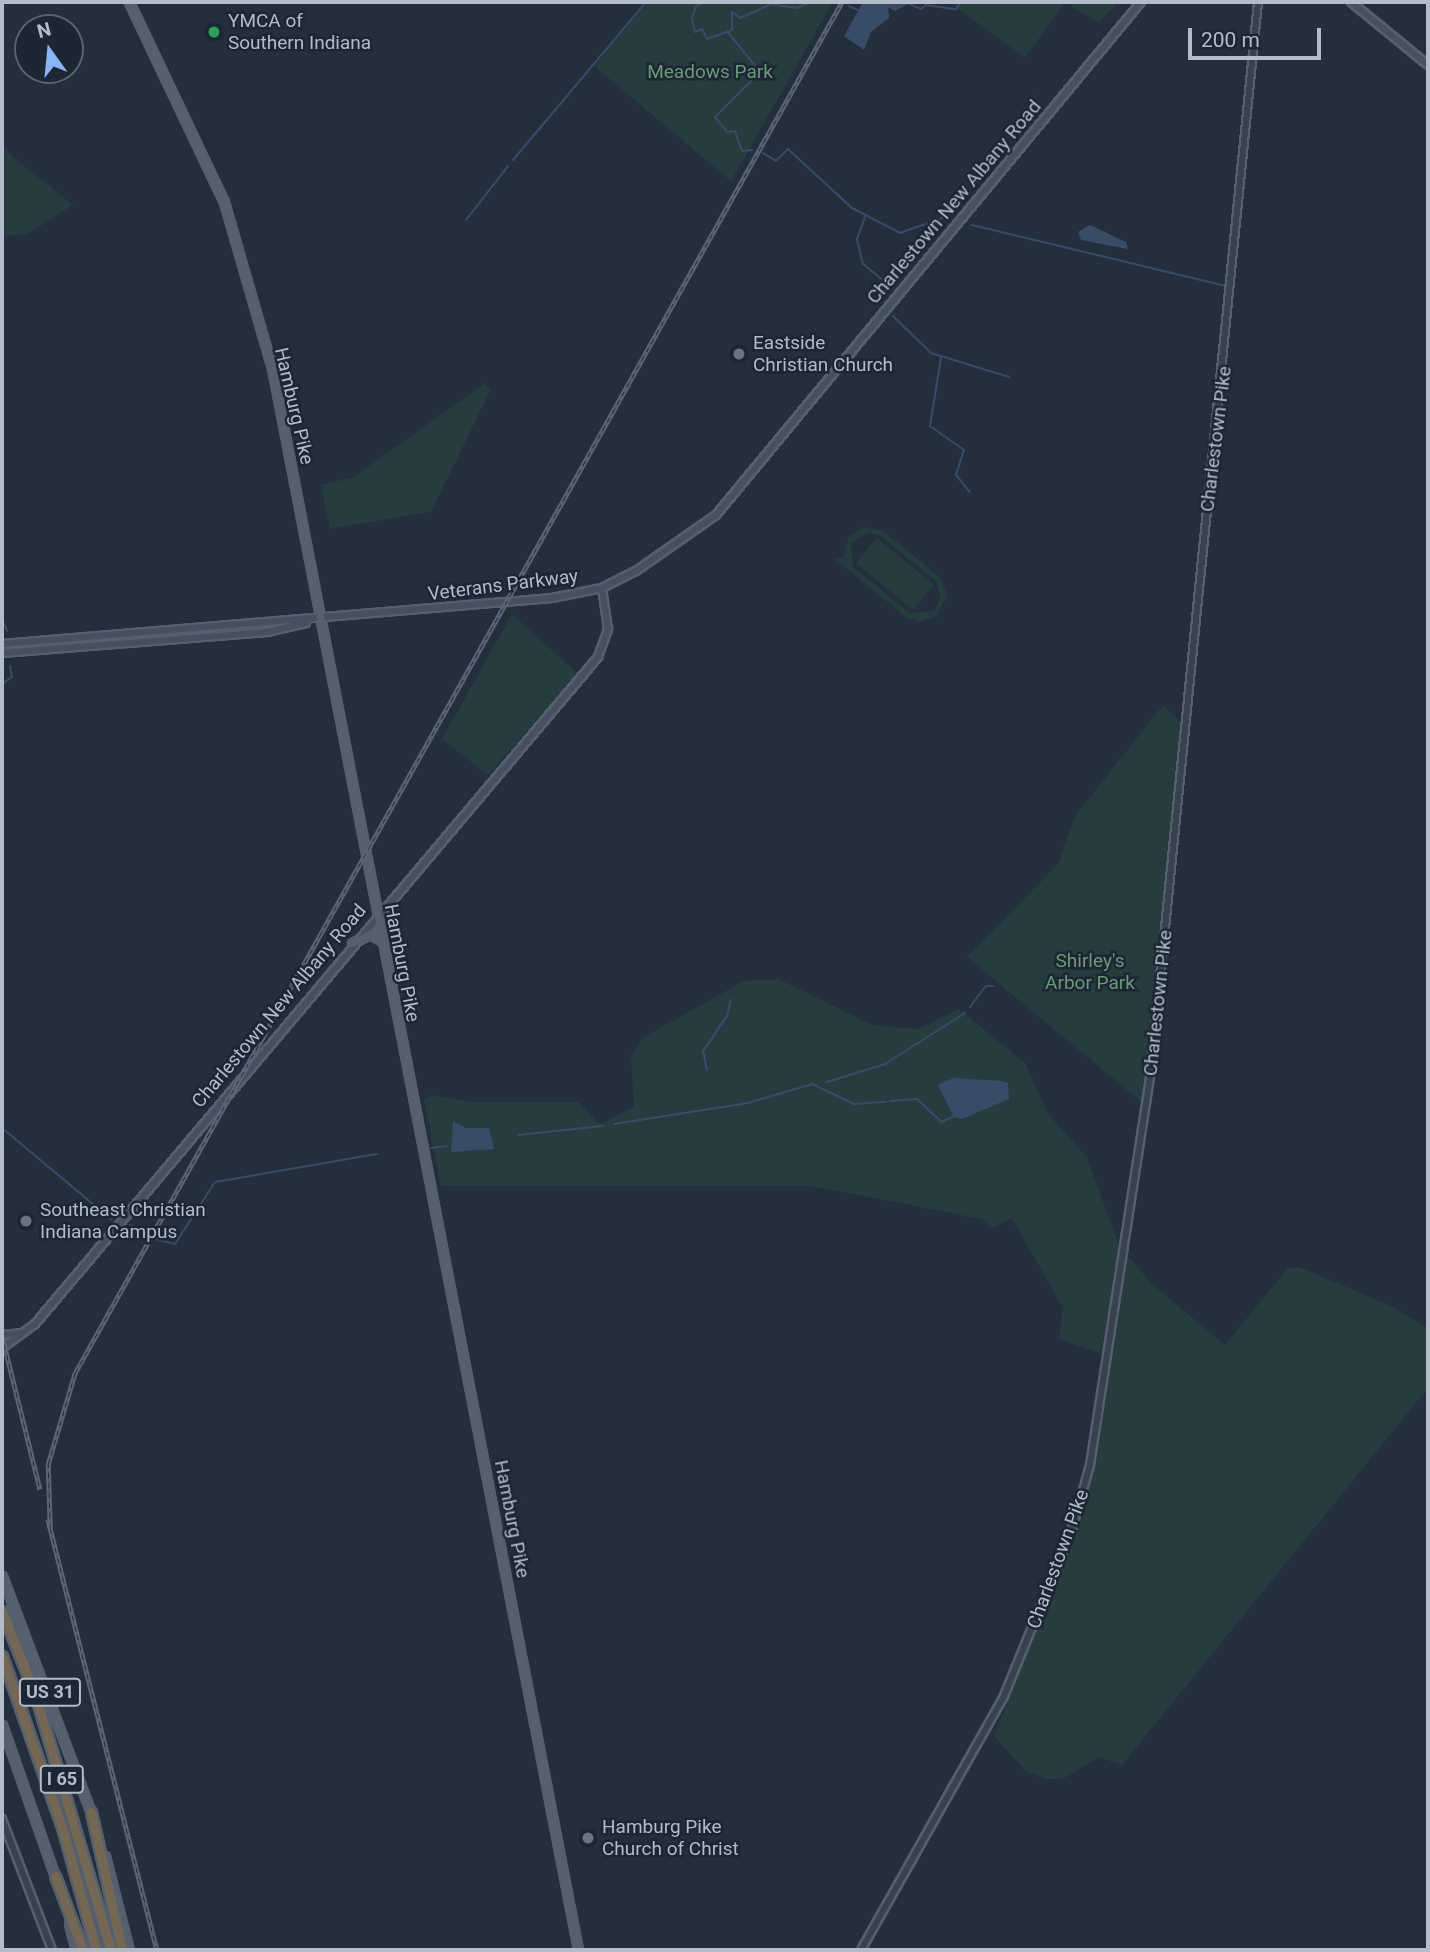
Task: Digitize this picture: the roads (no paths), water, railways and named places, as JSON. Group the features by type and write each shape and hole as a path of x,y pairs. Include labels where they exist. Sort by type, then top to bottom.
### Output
{"highway":[{"name":"I 65","path":"2,1611 35,1694 110,1950"},
{"name":"I 65","path":"2,1656 62,1827 96,1950"},
{"path":"91,1812 122,1950"},
{"path":"55,1876 83,1950"}],"main road":[{"name":"Hamburg Pike","path":"129,2 230,219 272,368 578,1950"},
{"name":"Charlestown New Albany Road","path":"679,546 716,515 1141,2"},
{"path":"1351,2 1428,65"},
{"name":"Veterans Parkway","path":"2,644 264,620 320,620 552,598 602,588 679,546"},
{"name":"Charlestown New Albany Road","path":"2,1348 20,1334 100,1246 377,913 598,657 608,629 602,588"},
{"name":"Veterans Parkway","path":"2,653 267,632 320,620"},
{"path":"352,943 370,934 384,942"},
{"path":"2,1335 20,1334"},
{"name":"US 31","path":"2,1576 91,1812 130,1950"},
{"name":"US 31","path":"2,1725 55,1876 76,1950"}],"street":[{"name":"Charlestown Pike","path":"861,1950 1004,1696 1059,1567 1090,1465 1150,1077 1258,2"},
{"path":"2,1819 52,1950"}],"water":[{"path":"863,2 912,2 895,11 888,7 889,18 871,32 864,50 844,36"},
{"path":"1090,225 1126,242 1128,249 1081,240 1078,232"},
{"path":"953,1078 1008,1083 1009,1099 962,1119 954,1117 938,1085"},
{"path":"453,1121 466,1128 489,1128 494,1149 451,1152"}],"waterway":[{"path":"513,160 646,2"},
{"path":"705,2 696,6 692,18 695,32 702,29 707,39 732,30 732,12 740,18 771,4 796,8 812,2"},
{"path":"905,2 921,9 926,5 956,9 961,2"},
{"path":"849,6 858,10"},
{"path":"727,31 757,68 751,81 715,117 727,132 735,131 742,151 752,150"},
{"path":"763,153 776,161 788,149 852,208 900,233 948,216"},
{"path":"466,220 508,166"},
{"path":"865,217 857,239 863,264 889,285"},
{"path":"972,225 1226,286"},
{"path":"893,316 931,353 1009,377"},
{"path":"941,358 930,426 964,450 956,475 970,492"},
{"path":"2,619 7,631"},
{"path":"2,684 12,677 10,666"},
{"path":"970,1007 986,986 993,986"},
{"path":"707,1070 703,1051 727,1016 731,999"},
{"path":"827,1082 885,1064 965,1013"},
{"path":"614,1124 748,1103 812,1084 854,1104 886,1102"},
{"path":"890,1101 917,1099 942,1122 954,1116"},
{"path":"518,1135 603,1126"},
{"path":"2,1128 112,1220"},
{"path":"431,1148 447,1146"},
{"path":"156,1239 175,1244 215,1182 377,1154"},
{"path":"130,1225 149,1235"}],"railway":[{"path":"50,1528 48,1464 75,1373 842,2"},
{"path":"2,1335 40,1489"},
{"path":"48,1519 157,1950"}],"place":[{"name":"YMCA of Southern Indiana","path":"214,32"},
{"name":"Eastside Christian Church","path":"739,354"},
{"name":"Southeast Christian Indiana Campus","path":"26,1221"},
{"name":"Hamburg Pike Church of Christ","path":"588,1838"}],"park label":[{"name":"Meadows Park","path":"710,72"},
{"name":"Shirley's Arbor Park","path":"1090,972"}]}
